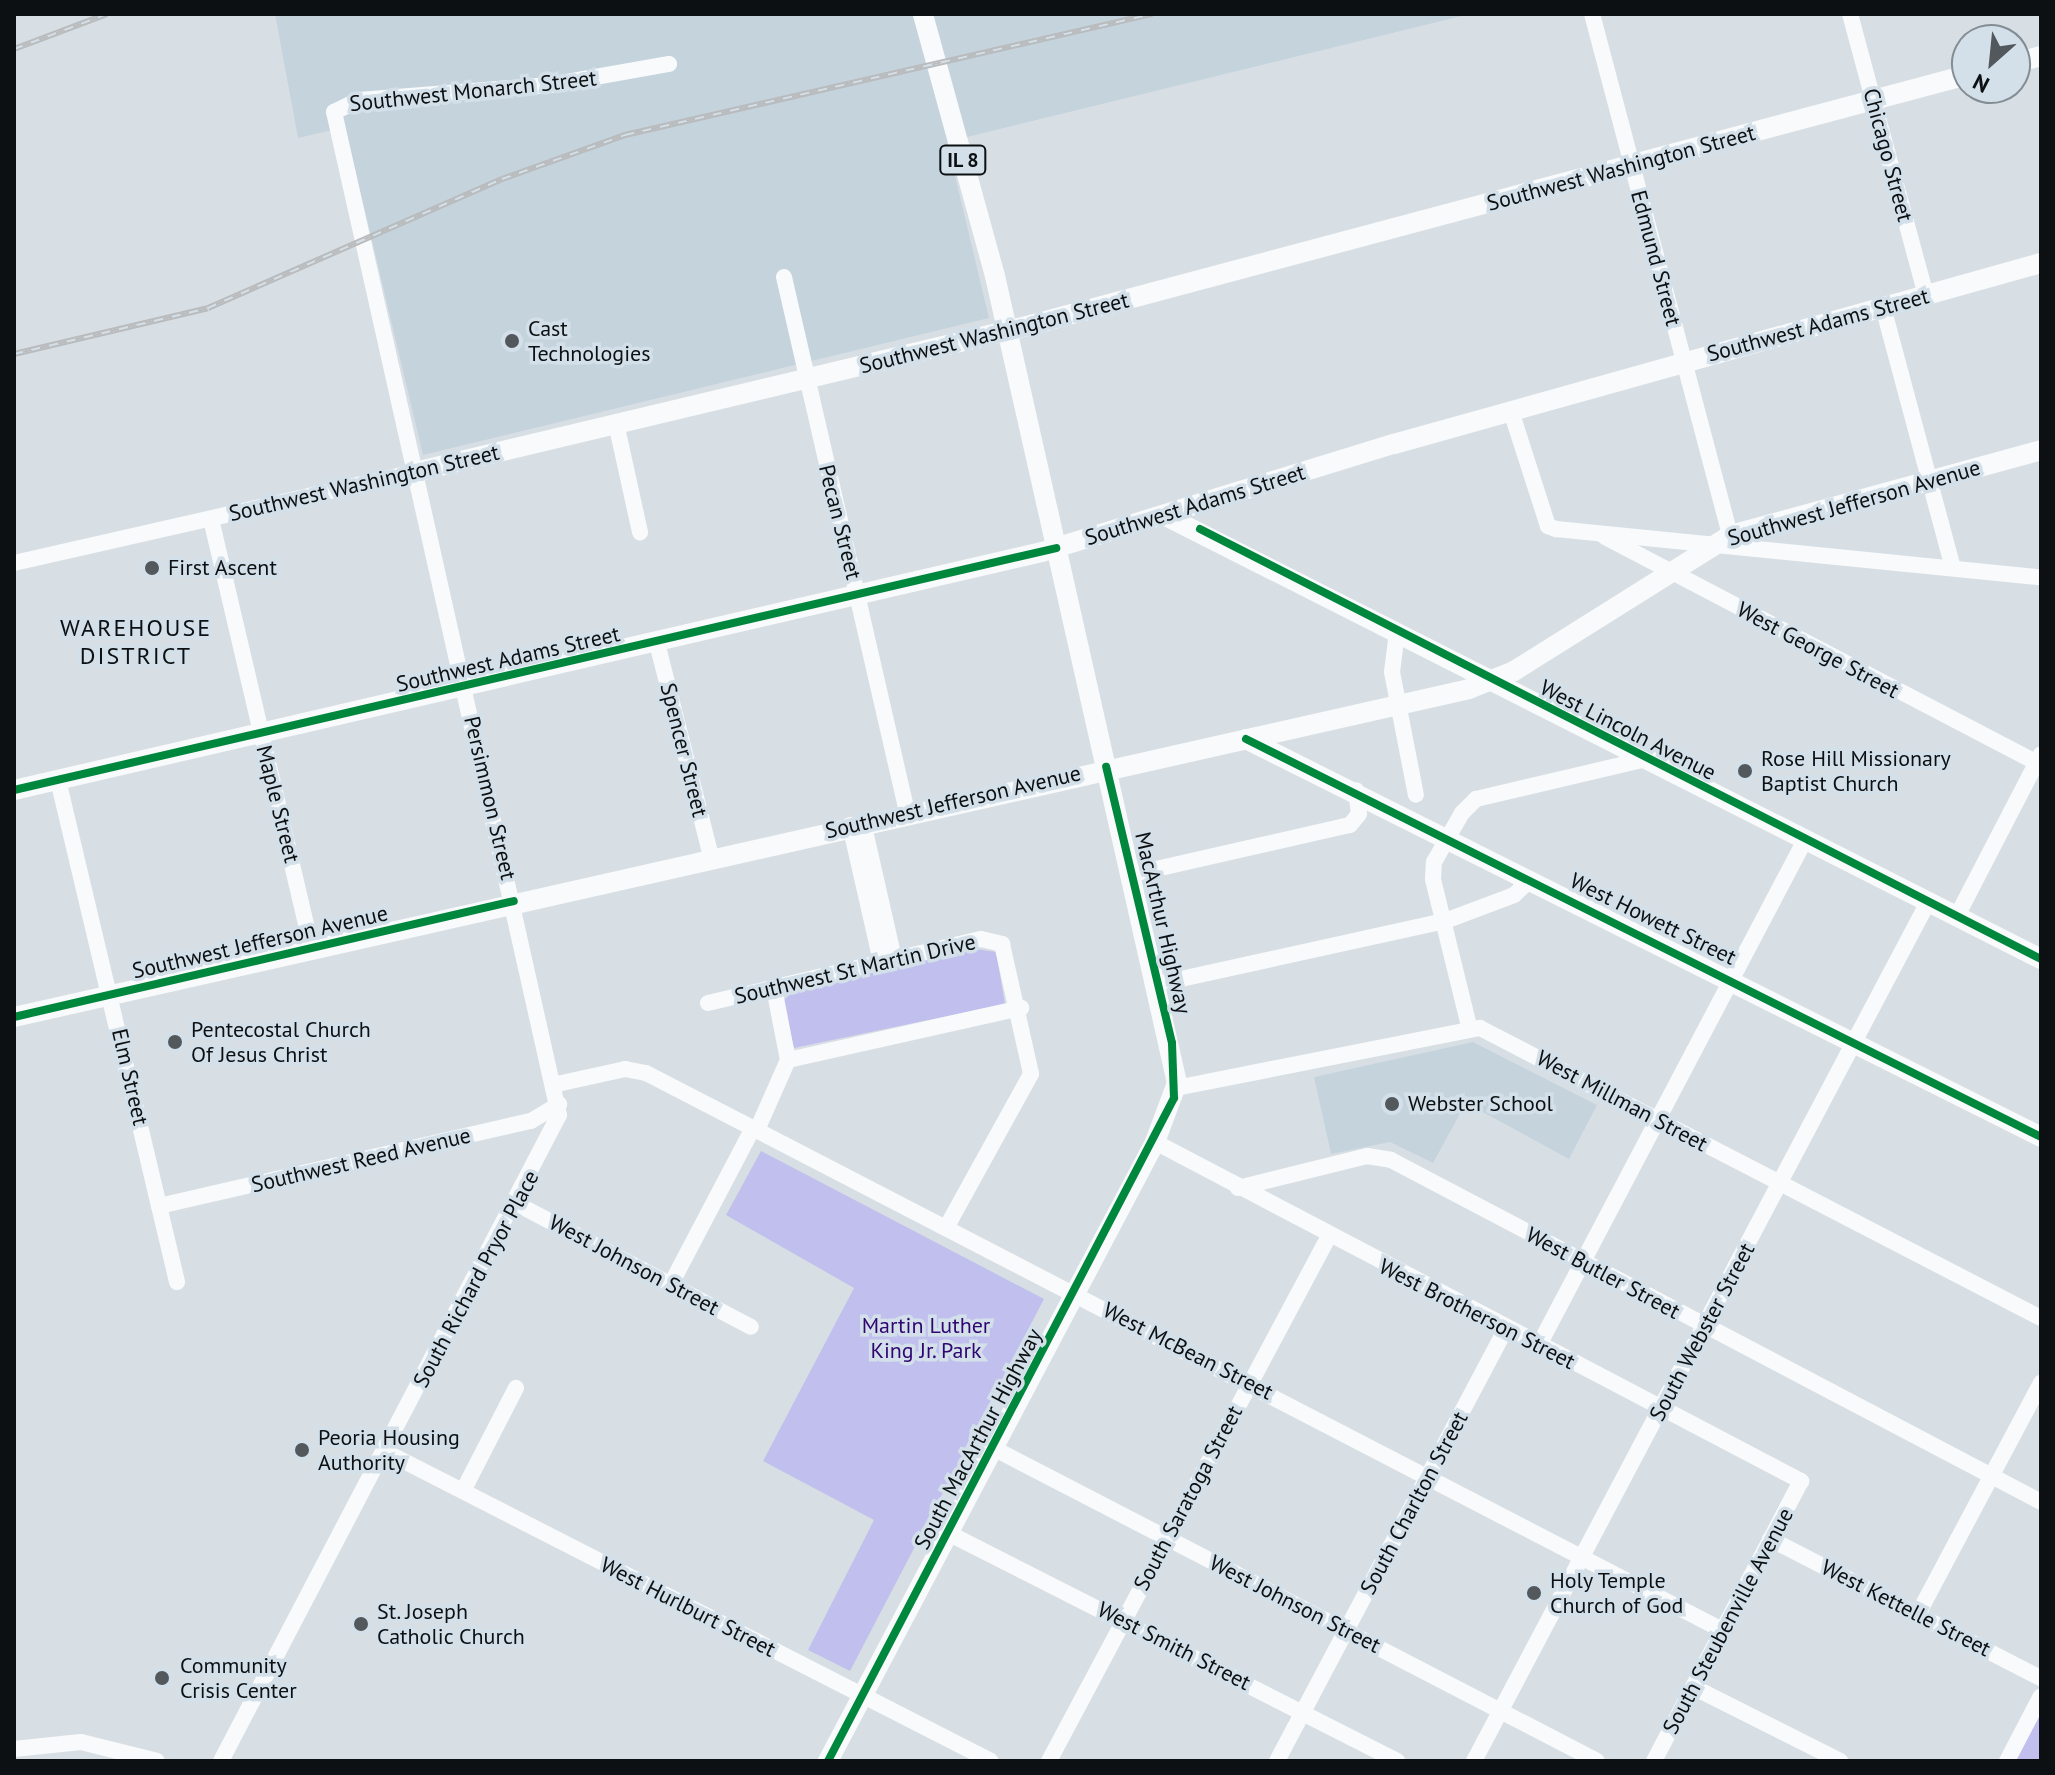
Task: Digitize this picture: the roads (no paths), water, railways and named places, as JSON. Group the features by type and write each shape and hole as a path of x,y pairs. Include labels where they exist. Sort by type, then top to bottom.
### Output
{"main road":[{"name":"MacArthur Highway","path":"923,14 1001,307 1106,767 1134,874 1176,1088"},
{"name":"Southwest Washington Street","path":"415,472 1006,331 1951,79"},
{"name":"Southwest Adams Street","path":"14,790 464,688 1056,548 1511,411 2041,263"},
{"name":"Southwest Jefferson Avenue","path":"14,1017 514,901 1106,767 1399,706 1493,682 1710,546 1929,479 2041,450"},
{"name":"West Lincoln Avenue","path":"1164,515 2041,959"},
{"name":"West Howett Street","path":"1246,739 1448,835 1530,880 1733,978 2041,1137"},
{"name":"South MacArthur Highway","path":"828,1761 1155,1142 1176,1088"}],"street":[{"name":"Edmund Street","path":"1592,14 1732,541"},
{"name":"Chicago Street","path":"1850,14 1926,295"},
{"name":"Southwest Monarch Street","path":"335,119 336,107 359,100 550,85 669,64"},
{"name":"Persimmon Street","path":"335,119 557,1084 559,1104"},
{"name":"Pecan Street","path":"784,277 907,812"},
{"path":"1883,307 1953,568"},
{"path":"1511,411 1548,526 1710,546"},
{"path":"616,423 640,532"},
{"name":"Southwest Washington Street","path":"14,563 415,472"},
{"name":"Maple Street","path":"211,519 312,949"},
{"name":"West George Street","path":"1596,532 1670,573 2040,760"},
{"path":"1732,541 2041,577"},
{"path":"1397,632 1392,666 1416,795"},
{"name":"Spencer Street","path":"657,643 711,857"},
{"path":"1176,1088 1469,1026 1433,879 1448,835 1476,799 1647,759"},
{"path":"1957,916 2040,760"},
{"name":"Elm Street","path":"58,780 177,1282"},
{"path":"1134,874 1350,825 1359,814 1356,790"},
{"path":"857,824 888,960"},
{"path":"1539,1345 1805,840"},
{"path":"1158,984 1445,921 1514,895 1530,880"},
{"name":"South Webster Street","path":"1474,1761 1928,902"},
{"name":"Southwest St Martin Drive","path":"708,1003 981,939 1002,944 1021,1008"},
{"path":"671,1284 755,1129 788,1060 774,988"},
{"path":"788,1060 1021,1008 1031,1074 946,1228"},
{"name":"West Millman Street","path":"1469,1026 2041,1318"},
{"name":"West McBean Street","path":"557,1084 625,1069 646,1073 1429,1473 1582,1558 1722,1630"},
{"name":"Southwest Reed Avenue","path":"159,1206 531,1121 559,1104"},
{"name":"South Richard Pryor Place","path":"221,1761 517,1204 559,1104"},
{"name":"West Brotherson Street","path":"1155,1142 1506,1329 1801,1481"},
{"name":"West Butler Street","path":"1238,1188 1380,1156 2041,1502"},
{"name":"West Johnson Street","path":"517,1204 751,1327"},
{"name":"South Saratoga Street","path":"1049,1761 1329,1236"},
{"name":"South Charlton Street","path":"1277,1761 1506,1329"},
{"path":"1918,1614 2041,1383"},
{"path":"463,1491 516,1388"},
{"name":"West Johnson Street","path":"993,1448 1597,1761"},
{"name":"West Hurlburt Street","path":"386,1452 991,1761"},
{"name":"South Steubenville Avenue","path":"1654,1761 1801,1481"},
{"name":"West Smith Street","path":"948,1533 1124,1619 1397,1761"},
{"name":"West Kettelle Street","path":"1770,1539 2041,1678"},
{"path":"1693,1687 1840,1761"},
{"path":"2007,1761 2041,1696"},
{"path":"14,1749 81,1742 157,1761"}],"railway":[{"path":"14,49 107,14"},
{"path":"14,354 208,308 502,179 625,135 1152,14"}],"place":[{"name":"Cast Technologies","path":"512,341"},
{"name":"First Ascent","path":"152,568"},
{"name":"Rose Hill Missionary Baptist Church","path":"1745,771"},
{"name":"Pentecostal Church Of Jesus Christ","path":"175,1042"},
{"name":"Webster School","path":"1392,1104"},
{"name":"Peoria Housing Authority","path":"302,1450"},
{"name":"Holy Temple Church of God","path":"1534,1593"},
{"name":"St. Joseph Catholic Church","path":"361,1624"},
{"name":"Community Crisis Center","path":"162,1678"}],"district":[{"name":"WAREHOUSE DISTRICT","path":"136,642"}],"park label":[{"name":"Martin Luther King Jr. Park","path":"926,1338"}]}
